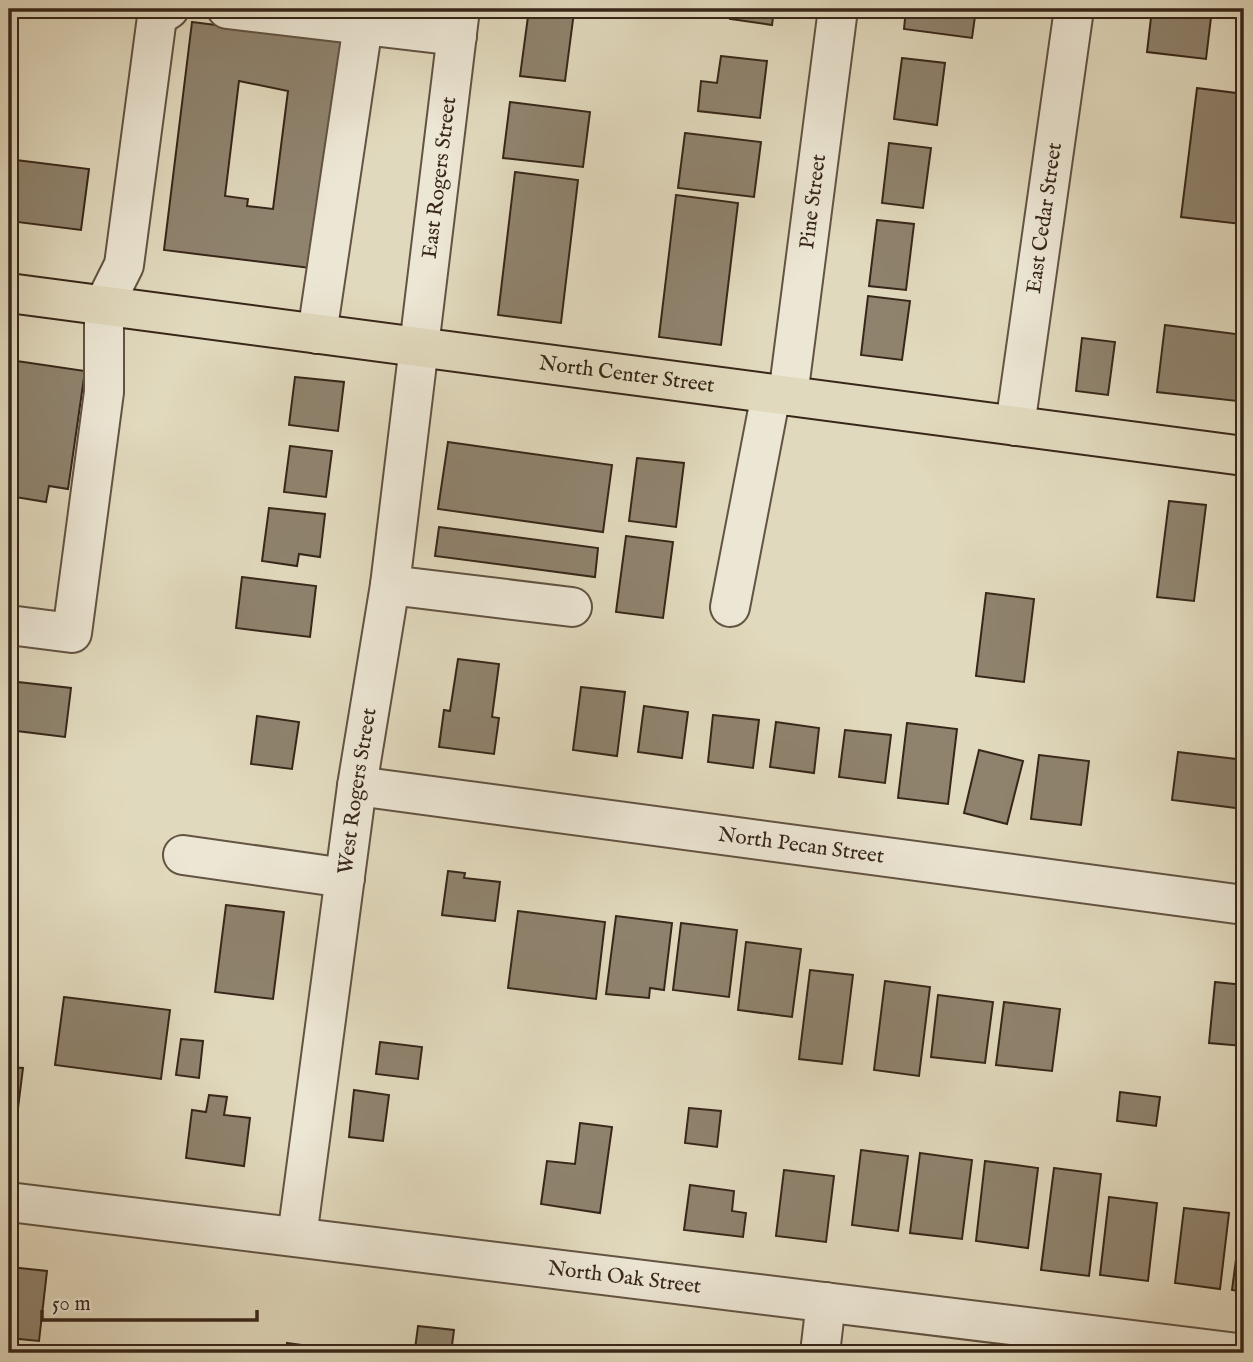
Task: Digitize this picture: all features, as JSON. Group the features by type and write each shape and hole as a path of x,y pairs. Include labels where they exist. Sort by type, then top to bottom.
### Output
{"main road":[{"name":"North Center Street","path":"10,296 104,305 1244,456"}],"street":[{"path":"9,625 72,634 104,392 104,305 124,265 157,17 169,9"},
{"path":"227,9 363,25 458,22"},
{"name":"Pine Street","path":"730,607 779,395 838,9"},
{"name":"East Cedar Street","path":"1015,426 1074,9"},
{"name":"East Rogers Street","path":"417,347 458,22"},
{"path":"317,334 363,25"},
{"name":"West Rogers Street","path":"298,1237 357,786 390,585 417,347"},
{"path":"390,585 572,607"},
{"name":"North Pecan Street","path":"357,786 1244,905"},
{"path":"183,855 345,878"},
{"name":"North Oak Street","path":"9,1202 1238,1353"},
{"path":"820,1353 826,1302"}],"building":[{"path":"529,9 574,12 565,81 520,76"},
{"path":"731,9 774,9 772,25 730,19"},
{"path":"906,9 976,9 972,38 904,29"},
{"path":"1152,9 1212,9 1206,59 1147,52"},
{"path":"192,22 346,41 318,269 164,250","holes":["239,81 288,91 273,209 247,206 248,199 225,196"]},
{"path":"721,56 767,61 760,118 698,111 701,81 717,83"},
{"path":"902,58 945,63 937,125 894,119"},
{"path":"1197,88 1244,94 1244,195 1241,224 1181,217"},
{"path":"510,102 590,112 583,167 503,158"},
{"path":"685,133 761,142 754,197 678,188"},
{"path":"889,143 931,148 923,208 882,203"},
{"path":"16,160 89,169 81,230 9,221"},
{"path":"515,172 578,180 561,323 498,315"},
{"path":"676,195 738,203 721,345 659,337"},
{"path":"877,220 914,224 906,290 869,286"},
{"path":"868,296 910,301 902,360 861,355"},
{"path":"1165,325 1244,335 1237,401 1157,392"},
{"path":"1082,338 1115,342 1108,395 1076,391"},
{"path":"10,360 85,371 68,489 49,486 46,502 9,496"},
{"path":"295,377 344,382 338,431 289,425"},
{"path":"448,442 612,465 603,532 438,509"},
{"path":"290,446 332,451 326,497 284,492"},
{"path":"637,458 684,463 676,527 629,521"},
{"path":"1169,501 1206,505 1194,601 1157,597"},
{"path":"269,508 325,514 320,557 299,554 297,566 262,561"},
{"path":"439,527 598,548 595,577 435,556"},
{"path":"626,536 673,542 663,618 616,612"},
{"path":"242,577 316,586 310,637 236,628"},
{"path":"986,593 1034,599 1024,682 976,676"},
{"path":"458,659 499,664 492,717 499,718 494,754 439,747 444,710 450,711"},
{"path":"9,681 71,688 65,737 9,730"},
{"path":"581,687 625,692 617,756 573,750"},
{"path":"644,706 688,712 682,758 638,752"},
{"path":"713,715 759,720 753,768 708,762"},
{"path":"257,716 299,722 292,769 251,764"},
{"path":"776,722 819,728 814,773 770,767"},
{"path":"907,723 957,729 948,804 898,798"},
{"path":"845,730 891,735 885,783 839,777"},
{"path":"979,750 1023,761 1007,824 964,813"},
{"path":"1178,752 1244,760 1244,809 1172,800"},
{"path":"1039,755 1089,761 1081,825 1031,819"},
{"path":"448,871 465,873 464,878 500,882 495,921 442,915"},
{"path":"226,905 284,912 273,999 215,992"},
{"path":"518,911 605,922 596,999 508,988"},
{"path":"616,916 672,923 664,990 650,988 649,998 606,994"},
{"path":"681,923 737,930 729,997 673,990"},
{"path":"746,942 801,949 792,1017 738,1010"},
{"path":"810,970 853,975 842,1064 799,1059"},
{"path":"885,981 930,987 919,1076 874,1070"},
{"path":"1215,982 1244,985 1243,1046 1209,1043"},
{"path":"938,995 993,1002 985,1063 931,1057"},
{"path":"64,997 170,1010 161,1079 55,1065"},
{"path":"1004,1002 1060,1009 1052,1071 996,1065"},
{"path":"181,1039 203,1041 199,1078 176,1075"},
{"path":"380,1042 422,1047 418,1079 376,1074"},
{"path":"9,1067 23,1068 15,1132 9,1131"},
{"path":"354,1090 389,1095 383,1141 349,1137"},
{"path":"1120,1092 1160,1097 1156,1126 1117,1121"},
{"path":"209,1095 227,1097 224,1115 250,1118 244,1166 186,1158 192,1110 206,1112"},
{"path":"689,1108 721,1111 717,1147 685,1143"},
{"path":"580,1123 612,1127 600,1213 541,1204 547,1161 575,1164"},
{"path":"861,1150 908,1156 898,1231 852,1225"},
{"path":"920,1153 972,1160 962,1239 910,1233"},
{"path":"985,1161 1038,1168 1028,1248 976,1241"},
{"path":"1054,1168 1101,1174 1089,1276 1041,1270"},
{"path":"784,1170 834,1176 826,1242 776,1236"},
{"path":"690,1185 734,1191 732,1211 746,1213 743,1237 684,1230"},
{"path":"1109,1197 1157,1203 1148,1281 1100,1275"},
{"path":"1184,1208 1229,1213 1220,1289 1175,1283"},
{"path":"1237,1252 1244,1253 1244,1292 1232,1290"},
{"path":"10,1267 47,1271 39,1341 9,1338"},
{"path":"418,1326 454,1330 451,1353 381,1353 382,1345 415,1349"},
{"path":"287,1343 332,1349 331,1353 286,1353"}]}
